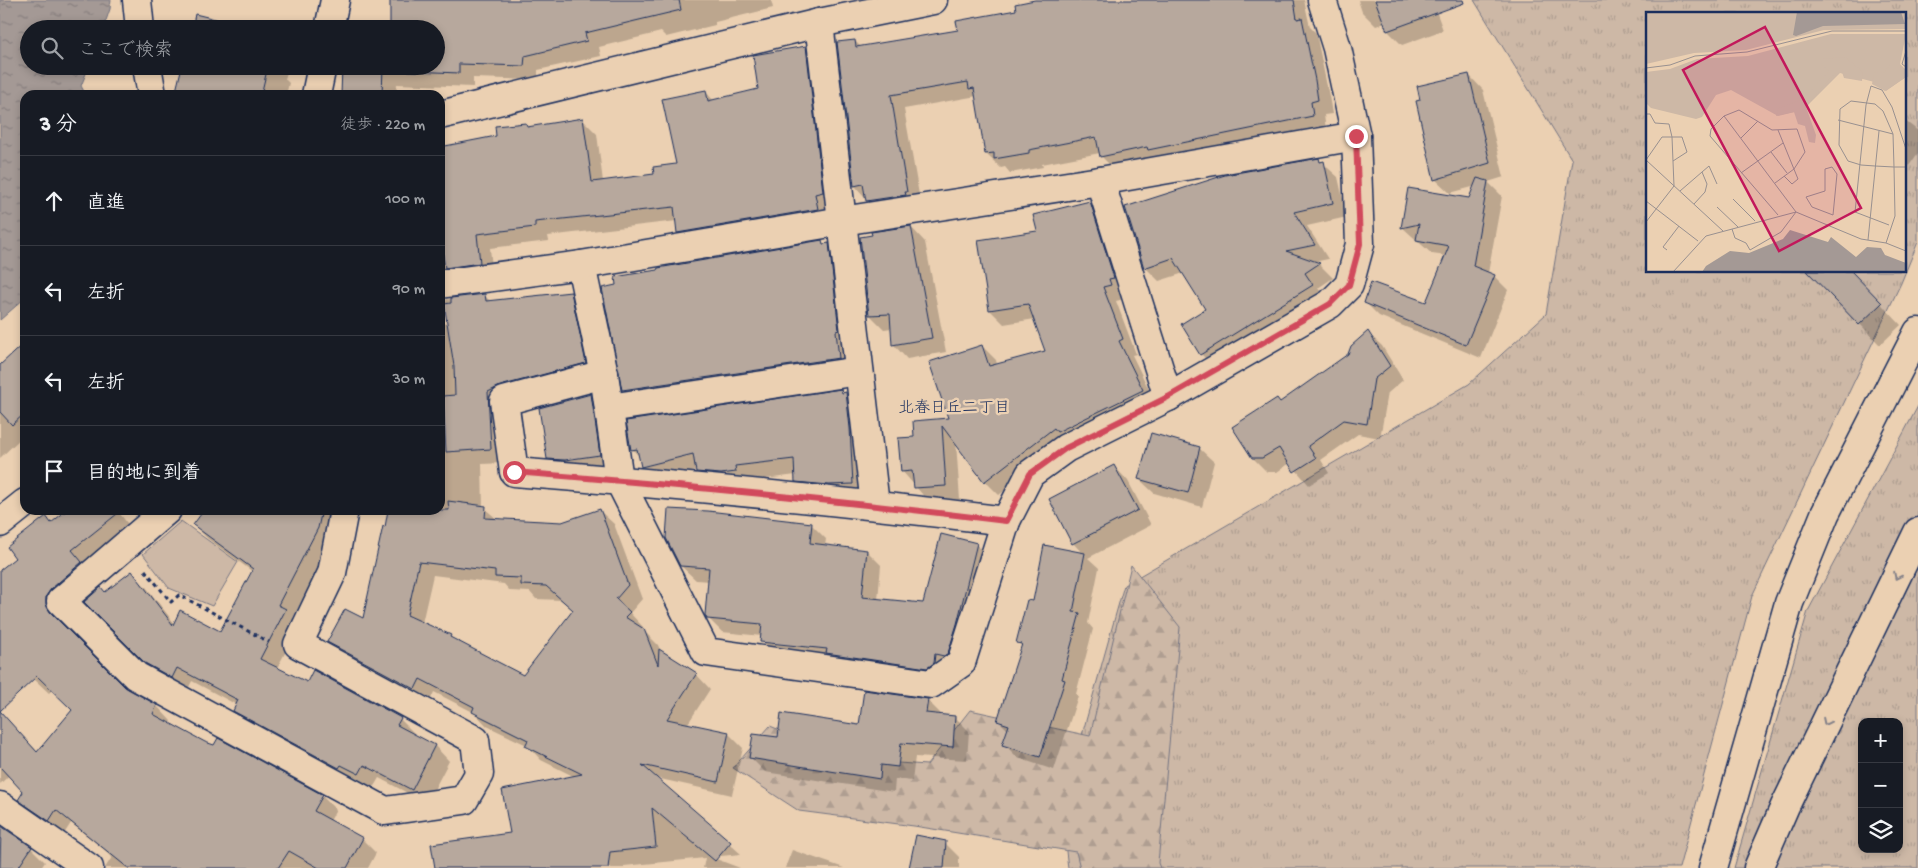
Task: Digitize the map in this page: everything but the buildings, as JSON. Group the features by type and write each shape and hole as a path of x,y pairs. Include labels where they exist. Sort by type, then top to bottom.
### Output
{"street":[{"path":"137,0 139,20"},
{"path":"331,20 335,0"},
{"path":"445,114 819,23 933,0"},
{"path":"581,265 604,374 619,480 706,652 931,684 961,663 1006,521 1030,474 1066,448 1168,397 1330,304 1349,285 1360,244 1356,136 1337,48 1322,0"},
{"path":"819,23 875,505"},
{"path":"149,75 151,90"},
{"path":"317,90 320,75"},
{"path":"445,283 581,265 842,220 1100,181 1356,136"},
{"path":"1100,181 1168,397"},
{"path":"1713,868 1788,603 1825,514 1918,332"},
{"path":"609,408 860,371"},
{"path":"604,374 504,401 514,472 619,480 875,505 1006,521"},
{"path":"0,522 20,507"},
{"path":"156,515 126,546 61,601 136,676 385,811 464,800 479,774 475,740 298,644 332,573 343,515"},
{"path":"1758,868 1785,806 1918,532"},
{"path":"0,806 89,868"}],"path":[{"path":"126,546 171,602 179,595 271,643"}],"green space":[{"path":"1474,0 1918,0 1918,242 1906,271 1906,12 1646,12 1646,272 1906,272 1752,596 1679,868 1068,868 1061,810 1124,585 1469,384 1546,314 1572,160"},
{"path":"1918,406 1918,868 1734,868 1808,611"},
{"path":"181,521 238,562 212,606 169,588 143,554"},
{"path":"1131,565 1180,627 1158,863 1160,868 1080,868 1076,852 914,826 799,811 733,768 770,726 855,760 927,765 970,710 1090,736"}],"water":[{"path":"0,0 111,0 106,20 20,20 20,75 85,75 81,86 83,90 20,90 20,302 0,320"}],"district":[{"name":"北春日丘二丁目","path":"954,406"}],"route":[{"path":"514,472 619,480 875,505 1006,521 1030,474 1066,448 1168,397 1330,304 1349,285 1360,244 1356,136"}]}
